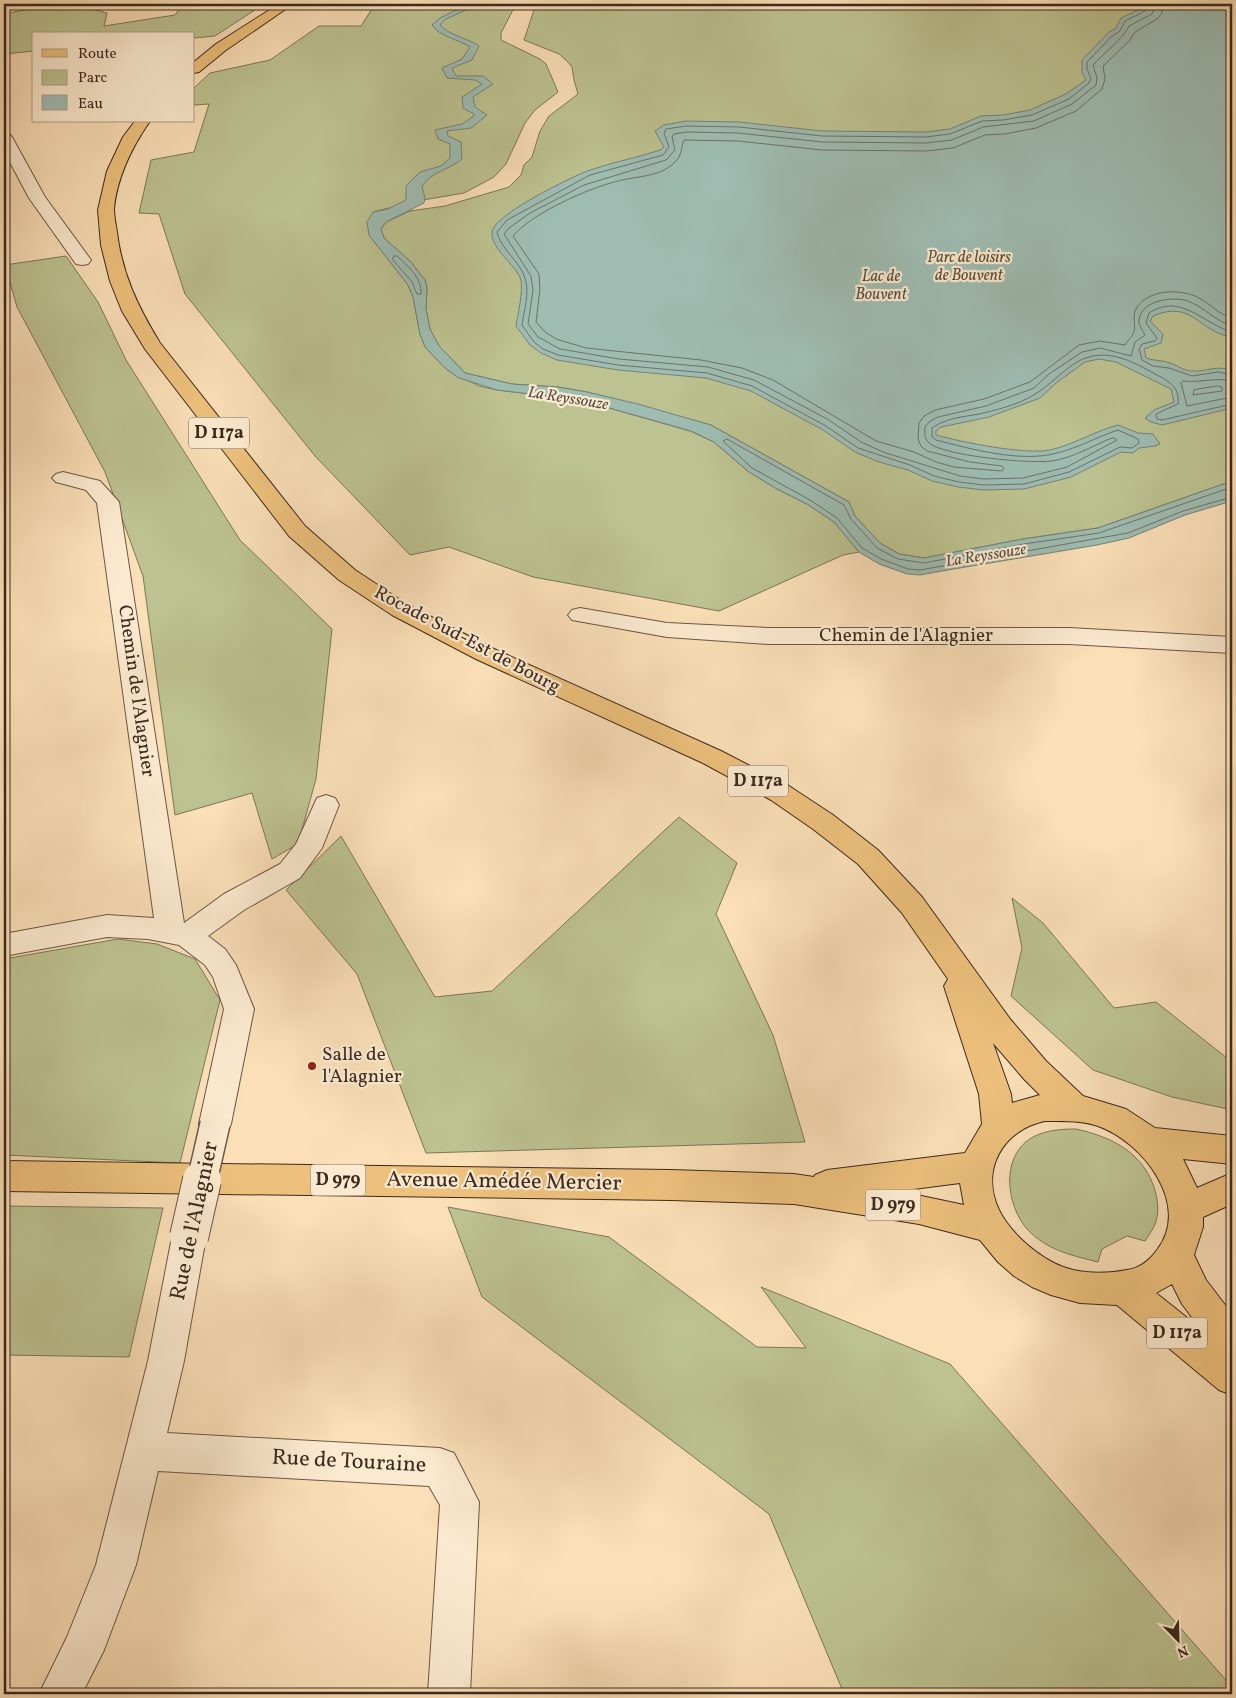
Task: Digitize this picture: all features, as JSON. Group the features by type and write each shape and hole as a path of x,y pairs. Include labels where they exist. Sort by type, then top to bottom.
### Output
{"main road":[{"path":"195,68 221,47 286,4"},
{"name":"Rocade Sud-Est de Bourg","path":"142,122 131,136 115,171 106,210 110,245 119,281 131,311 152,345 298,531 347,575 400,610 515,668 712,757 780,792 868,857 912,905 951,961"},
{"name":"D 117a","path":"951,961 999,1028 1035,1070 1074,1107"},
{"name":"D 117a","path":"951,961 995,1094 998,1127"},
{"path":"1045,1107 1074,1107 1114,1118 1133,1129 1150,1142 1168,1161 1180,1184 1187,1208 1187,1224 1183,1240 1176,1255 1163,1270 1144,1281 1123,1288 1093,1289 1063,1283 1034,1270 1009,1251 990,1227 977,1196 977,1166 984,1145 998,1127 1020,1114 1045,1107"},
{"path":"1150,1142 1232,1150"},
{"name":"Avenue Amédée Mercier","path":"794,1189 977,1166"},
{"name":"Avenue Amédée Mercier","path":"4,1176 671,1185 794,1189 919,1209 990,1227"},
{"path":"1187,1208 1232,1188"},
{"name":"D 117a","path":"1176,1255 1194,1292 1232,1342"},
{"name":"D 117a","path":"1123,1288 1232,1377"}],"street":[{"path":"4,137 37,198 82,260"},
{"name":"Chemin de l'Alagnier","path":"63,478 92,485 108,502 179,935"},
{"name":"Chemin de l'Alagnier","path":"580,614 668,630 769,636 1069,636 1232,645"},
{"path":"179,935 290,871 308,848 326,805"},
{"name":"Rue de l'Alagnier","path":"4,944 107,926 148,928 179,935 215,957 226,973 239,1009 189,1237 166,1361 116,1565 83,1650 60,1694"},
{"name":"Rue de Touraine","path":"144,1451 440,1467 460,1502 449,1694"}],"green space":[{"path":"183,4 264,4 215,36 195,38 195,32 32,32 32,51 4,54 4,14 51,5 76,5 107,13 104,26 175,15"},
{"path":"375,4 516,4 501,33 501,40 540,59 546,64 558,92 535,110 525,123 506,164 494,177 464,193 417,201 373,212 369,235 408,285 413,297 420,334 425,347 446,369 479,386 497,390 581,400 690,431 714,442 749,472 807,504 834,522 859,552 843,555 719,611 533,577 449,547 410,555 315,456 185,294 159,214 139,213 151,160 194,152 209,104 195,105 195,87 210,73 270,60 319,26 361,26"},
{"name":"Parc de loisirs de Bouvent","path":"536,4 1232,4 1232,481 1098,528 1023,539 924,558 899,554 880,543 855,516 849,502 711,425 587,392 558,387 512,384 465,373 439,346 430,329 426,309 427,288 425,280 410,261 384,238 381,229 386,222 410,211 445,206 509,187 521,175 524,165 532,157 540,131 549,116 578,94 572,67 568,62 559,54 524,40"},
{"path":"66,256 98,302 126,360 240,540 332,629 316,779 298,844 272,859 252,793 175,815 143,576 105,472 17,307 5,265"},
{"path":"679,817 737,863 716,914 773,1035 805,1142 426,1153 357,974 286,890 341,836 435,997 492,991"},
{"path":"1012,898 1043,923 1114,1008 1156,1002 1232,1062 1232,1110 1172,1097 1093,1070 1011,996 1022,948"},
{"path":"118,939 157,944 195,959 220,1000 180,1163 4,1155 4,959"},
{"path":"1076,1129 1103,1137 1136,1158 1151,1180 1157,1198 1156,1220 1145,1241 1127,1236 1102,1249 1098,1262 1054,1249 1038,1239 1022,1223 1012,1197 1011,1169 1015,1156 1023,1144 1045,1132"},
{"path":"4,1206 163,1208 129,1357 4,1355"},
{"path":"448,1207 609,1237 757,1347 806,1348 761,1287 950,1364 1232,1687 1232,1694 844,1694 769,1514 482,1297"}],"water":[{"name":"La Reyssouze","path":"469,4 479,4 446,19 440,25 479,46 472,60 452,68 456,76 483,76 493,84 473,97 475,107 487,115 471,128 447,131 448,136 461,142 462,159 431,177 422,186 425,198 424,203 386,222 381,229 384,238 410,261 425,280 427,288 426,309 430,329 439,346 465,373 512,384 558,387 587,392 638,404 711,425 849,502 855,516 880,543 899,554 924,558 1023,539 1098,528 1232,481 1232,501 1185,515 1129,538 920,575 907,574 879,564 859,552 834,522 807,504 749,472 714,442 691,431 581,400 497,390 459,378 446,369 425,347 420,334 413,297 408,285 369,235 367,222 373,212 388,209 406,200 406,186 420,172 441,166 450,158 450,144 438,139 435,130 462,124 474,116 474,114 463,108 462,97 482,84 475,80 447,78 442,68 462,59 470,47 444,35 432,25 440,18"},
{"name":"Lac de Bouvent","path":"1151,4 1232,4 1232,337 1220,334 1187,314 1177,311 1166,312 1153,316 1150,321 1163,334 1161,343 1144,349 1146,358 1167,362 1190,371 1222,368 1232,371 1232,408 1162,425 1151,422 1145,418 1154,410 1174,402 1171,389 1116,362 1099,359 1085,362 1056,383 1040,398 989,417 941,427 936,431 936,435 993,447 1039,451 1059,448 1118,425 1138,433 1153,434 1160,444 1139,448 1133,453 1121,452 1071,477 1024,489 984,490 932,481 908,470 879,462 855,452 823,430 751,391 706,378 618,370 557,360 541,353 530,345 516,326 521,297 521,280 495,244 492,232 496,225 519,206 581,174 660,150 664,147 655,131 664,125 686,121 739,122 822,131 926,132 950,129 981,116 1003,115 1030,110 1066,94 1086,80 1082,72 1082,60 1109,32 1116,28 1121,18"}],"place":[{"name":"Salle de l'Alagnier","path":"312,1066"}]}
